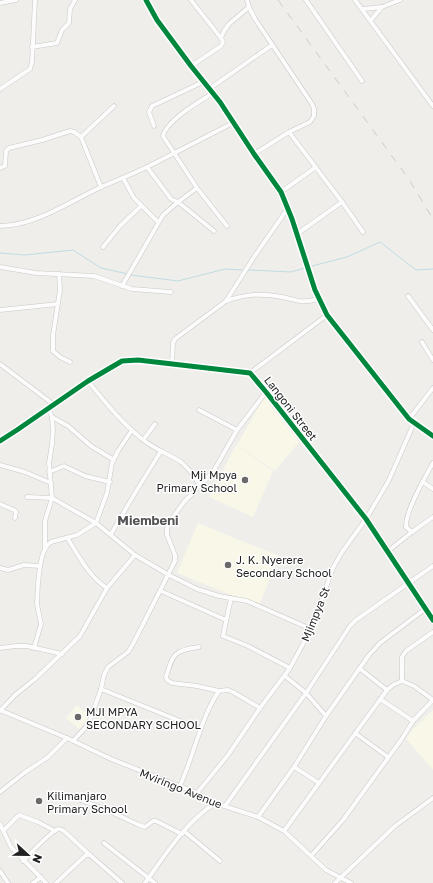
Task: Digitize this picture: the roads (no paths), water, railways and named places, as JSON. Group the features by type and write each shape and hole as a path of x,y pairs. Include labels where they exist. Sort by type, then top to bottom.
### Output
{"street":[{"path":"0,3 16,0"},
{"path":"0,89 30,69 35,0"},
{"path":"32,47 57,43 62,30 69,25 70,9 75,0"},
{"path":"146,0 156,20 213,93 281,192 297,234 318,299 327,315 409,419 432,434"},
{"path":"190,0 223,42 221,46 191,66"},
{"path":"247,0 249,7 272,45 314,109 314,116 310,122 289,132 254,154"},
{"path":"306,0 362,81"},
{"path":"355,0 433,106"},
{"path":"363,9 382,7 400,0"},
{"path":"221,38 229,24 249,7"},
{"path":"371,20 382,7"},
{"path":"209,89 272,45"},
{"path":"154,126 149,112 152,106 203,82"},
{"path":"213,93 187,110 164,132 163,136 197,188 227,226"},
{"path":"428,99 433,100"},
{"path":"81,137 114,106"},
{"path":"0,226 12,226 30,221 174,154 233,123"},
{"path":"0,168 5,166 6,151 8,148 42,140 70,131 81,137 102,187"},
{"path":"289,132 363,232"},
{"path":"147,167 171,199 178,202 214,231"},
{"path":"281,192 316,167"},
{"path":"122,178 131,194 158,222"},
{"path":"122,286 163,215 197,188"},
{"path":"297,234 342,202"},
{"path":"104,247 120,226 141,206"},
{"path":"226,301 288,208"},
{"path":"0,267 36,273 94,276 132,289 171,292"},
{"path":"59,274 60,290 53,335 53,351 60,357 70,362"},
{"path":"172,364 173,343 175,339 226,301 250,294 281,297 295,302 318,299"},
{"path":"408,296 433,330"},
{"path":"0,310 58,304"},
{"path":"250,372 327,315"},
{"path":"422,342 433,360"},
{"name":"Langoni Street","path":"0,441 88,381 122,361 138,360 250,372 366,520 433,620"},
{"path":"0,364 53,404"},
{"path":"88,381 104,401 132,430 143,440 182,463 191,472 200,486"},
{"path":"409,419 433,388"},
{"path":"73,741 86,727 90,720 102,689 104,675 108,668 128,652 175,561 175,555 167,535 167,528 170,521 177,511 213,472 237,430 266,392"},
{"path":"34,648 41,624 38,604 38,583 44,549 45,521 52,498 49,463 53,438 52,417 48,408"},
{"path":"199,410 237,430"},
{"path":"52,417 68,426 91,446 114,460"},
{"name":"Mjimpya St","path":"196,793 228,755 260,708 290,668 311,629 333,568 342,552 366,520 391,476 414,423"},
{"path":"143,440 155,424"},
{"path":"44,549 51,542 68,539 96,523 110,482 114,460 132,430"},
{"path":"111,534 161,451"},
{"path":"412,532 406,527 407,519 433,463"},
{"path":"0,465 25,472 51,483"},
{"path":"49,472 64,466 85,476 110,482"},
{"path":"423,482 433,489"},
{"path":"27,497 52,498 96,523 135,555 168,575 196,589 247,601 311,629"},
{"path":"0,504 14,510 16,516 15,518"},
{"path":"388,551 433,517"},
{"path":"68,539 93,577 107,588"},
{"path":"0,711 15,695 62,654 80,636 85,630 107,588 135,555"},
{"path":"0,568 8,570 24,565 40,566"},
{"path":"225,806 306,693 350,626 356,620 433,566"},
{"path":"160,592 226,620"},
{"path":"231,598 223,636 248,646 290,668"},
{"path":"258,817 294,767 326,716 369,655 380,643 425,609"},
{"path":"402,681 402,657 406,651 433,632"},
{"path":"0,648 27,646 62,654"},
{"path":"199,647 189,648 178,652 174,656 166,677 167,680 172,683 197,686 219,691 228,690 260,708"},
{"path":"359,668 387,690"},
{"path":"285,676 306,693 326,716"},
{"path":"284,831 387,690 393,685 402,681 414,686 433,700 413,722 343,820 311,856"},
{"path":"102,689 200,729"},
{"path":"180,786 200,729 219,691"},
{"path":"380,699 413,722"},
{"name":"Mviringo Avenue","path":"0,711 67,738 111,759 180,786 215,802 258,817 284,831 326,870 351,883"},
{"path":"355,733 388,758"},
{"path":"0,792 24,773 48,757 67,738"},
{"path":"294,767 319,783"},
{"path":"335,883 395,826 433,798"},
{"path":"78,799 107,810 139,826 145,826 153,821 156,821 183,832 220,861"},
{"path":"146,883 183,832 215,802"},
{"path":"4,830 19,814 55,831"},
{"path":"0,824 11,847 46,883"},
{"path":"23,861 55,831 60,829 64,830 122,883"},
{"path":"104,843 155,883"},
{"path":"56,883 84,856 90,855"},
{"path":"0,871 8,883"},
{"path":"33,883 41,877"}],"waterway":[{"path":"312,266 347,257 380,242 416,270 433,269"},
{"path":"0,253 25,255 73,250 101,268 128,274"},
{"path":"249,270 291,272 305,268"},
{"path":"131,275 178,281 225,269 242,270"}],"railway":[{"path":"278,0 408,178 433,219"}],"place":[{"name":"Mji Mpya Primary School","path":"245,480"},
{"name":"J. K. Nyerere Secondary School","path":"228,565"},
{"name":"MJI MPYA SECONDARY SCHOOL","path":"78,717"},
{"name":"Kilimanjaro Primary School","path":"39,801"}],"district":[{"name":"Miembeni","path":"148,520"}]}
